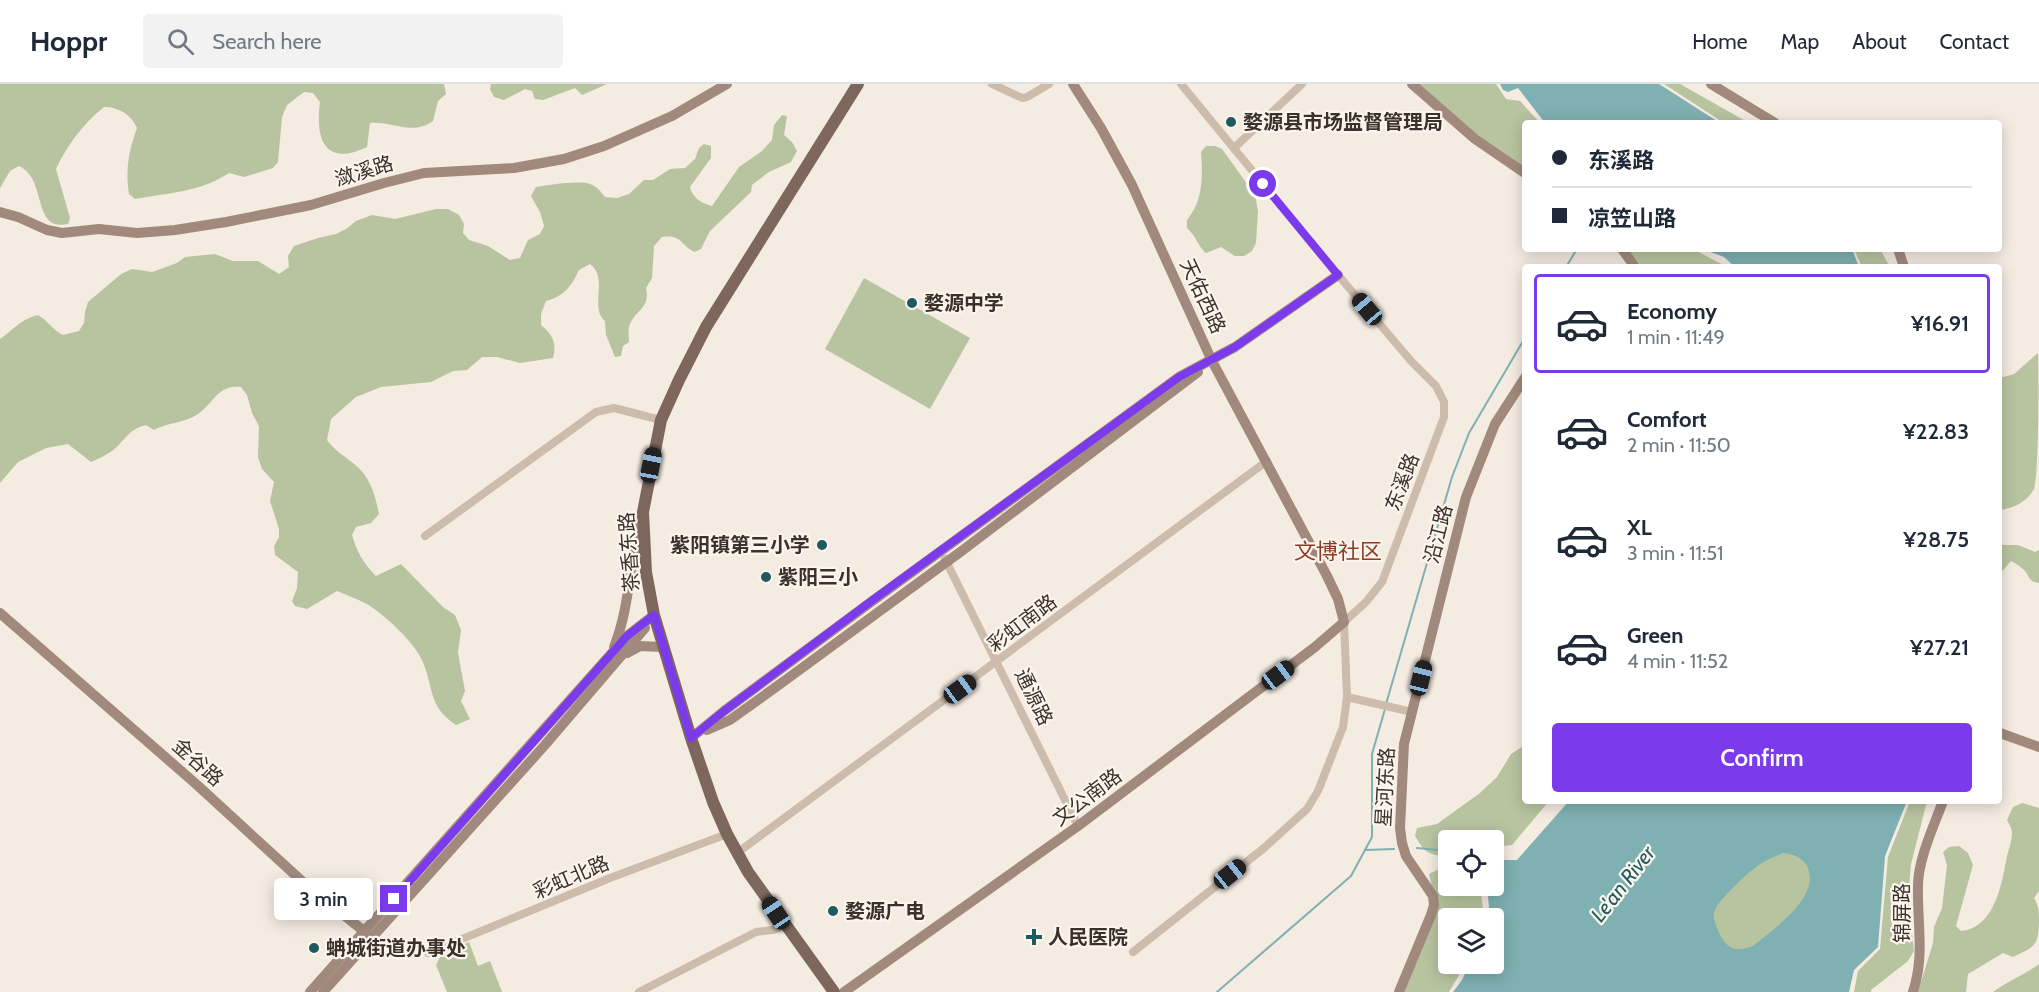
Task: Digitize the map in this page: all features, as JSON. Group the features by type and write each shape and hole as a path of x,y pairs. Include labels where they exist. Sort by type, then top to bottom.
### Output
{"main road":[{"name":"茶香东路","path":"834,992 785,925 727,834 691,738 662,647 645,562 643,513 661,420 706,327 858,84"}],"street":[{"name":"潋溪路","path":"0,213 62,233 99,229 137,232 175,230 226,222 311,206 423,173 514,168 564,159 604,146 672,116 727,84"},
{"path":"992,84 1022,98 1049,84"},
{"name":"天佑西路","path":"1072,84 1101,128 1132,185 1212,361 1327,576 1338,599 1344,622"},
{"name":"东溪路","path":"1181,84 1338,275 1411,361 1436,386 1444,402 1444,417 1382,582 1366,602 1344,622"},
{"path":"1234,148 1302,84"},
{"path":"1412,84 1475,139 1522,171"},
{"path":"1712,84 1770,120"},
{"path":"691,738 730,720 943,557 1212,361 1338,275"},
{"name":"沿江路","path":"1412,712 1466,497 1495,424 1522,382"},
{"path":"425,536 596,412 614,408 661,420"},
{"name":"彩虹南路","path":"737,853 1267,461"},
{"path":"614,658 628,597 634,548 643,513"},
{"name":"通源路","path":"943,557 998,662 1078,826"},
{"name":"金谷路","path":"0,613 196,784 304,883 369,935"},
{"path":"323,992 369,935 654,615"},
{"path":"1133,952 1264,848 1307,809 1318,791 1343,727 1347,697 1344,622"},
{"name":"文公南路","path":"844,992 1078,826 1315,647 1344,622"},
{"path":"614,658 640,646 662,647"},
{"path":"1347,697 1412,712"},
{"name":"星河东路","path":"1399,992 1434,905 1428,886 1406,856 1400,828 1404,744 1412,712"},
{"path":"2002,734 2039,747"},
{"name":"锦屏路","path":"1913,992 1919,974 1921,934 1918,884 1921,864 1942,804"},
{"name":"彩虹北路","path":"428,953 610,878 727,834"},
{"path":"639,992 756,932 773,930 785,925"},
{"path":"310,992 369,935"}],"green space":[{"path":"0,84 444,84 446,94 438,101 433,121 410,128 370,123 367,147 341,154 332,152 326,146 319,128 320,102 313,93 304,92 287,105 282,117 278,162 273,168 244,177 229,173 195,188 135,199 129,194 128,168 137,128 124,112 104,107 77,135 65,151 56,169 70,218 68,224 56,224 44,213 34,182 19,166 10,171 0,188"},
{"path":"491,84 607,84 582,95 575,88 543,100 535,99 532,91 525,89 504,100 494,97 490,89"},
{"path":"1419,84 1496,84 1506,99 1520,101 1537,120 1522,120 1522,167 1478,136"},
{"path":"1664,84 1680,84 1744,120 1719,120"},
{"path":"782,115 787,116 784,135 797,151 791,162 769,172 752,185 751,192 710,231 701,249 695,252 690,250 674,237 662,237 654,246 652,278 646,288 646,301 631,321 629,342 623,346 621,356 615,357 606,335 605,321 599,309 598,277 590,264 579,270 570,286 562,294 546,301 541,314 541,325 553,340 553,358 520,363 497,357 482,357 467,370 453,371 431,382 381,387 356,397 331,419 327,440 364,474 379,514 371,523 356,527 352,535 358,552 376,576 401,564 443,607 455,615 461,630 458,653 465,691 461,701 470,719 456,725 441,712 434,698 424,665 415,648 392,623 367,604 337,591 307,609 295,606 292,601 297,588 298,572 275,555 274,546 279,537 279,529 270,501 274,482 262,469 258,457 259,426 252,413 247,395 241,387 227,388 222,391 203,410 188,419 154,430 146,425 140,427 112,451 91,462 68,444 46,448 18,462 0,483 0,339 22,322 38,315 63,335 79,331 84,323 88,302 121,274 132,269 152,272 177,263 185,257 215,254 233,261 258,261 279,274 289,267 288,256 294,246 336,234 356,221 372,215 395,219 436,209 448,209 459,215 464,224 463,233 469,240 488,246 510,260 520,258 528,240 540,234 544,226 540,212 531,196 536,187 579,182 595,186 605,197 617,198 629,194 644,180 653,180 670,169 685,168 695,159 699,148 704,144 711,146 711,158 690,187 698,200 712,206 739,167 762,151 772,140 774,125"},
{"path":"1206,146 1222,149 1255,195 1258,211 1256,243 1252,251 1244,256 1235,256 1221,247 1206,253 1187,228 1187,220 1199,196 1202,179 1201,152"},
{"path":"1630,252 1699,252 1721,264 1640,264"},
{"path":"1855,252 1882,252 1888,264 1861,264"},
{"path":"864,278 970,338 930,409 825,349"},
{"path":"2038,353 2038,444 2034,489 2020,504 2002,510 2002,377 2014,374"},
{"path":"2002,545 2018,545 2035,552 2039,550 2039,583 2031,580 2024,570 2011,561 2002,572"},
{"path":"1522,747 1522,804 1546,804 1512,845 1504,846 1504,830 1438,830 1438,855 1424,849 1415,836 1417,828 1437,824 1480,793 1497,777 1511,754"},
{"path":"2022,803 2039,808 2039,891 2034,898 2038,906 2039,929 2034,945 2013,957 2003,953 1968,974 1966,992 1918,992 1933,943 1934,927 1942,908 1947,865 1943,852 1949,847 1959,846 1968,853 1973,865 1956,926 1961,931 1973,928 1982,922 1995,902 2012,839 2012,829 2007,820 2013,807"},
{"path":"1909,804 1926,804 1911,864 1908,898 1914,951 1908,961 1871,992 1854,992 1858,971 1880,949 1888,857"},
{"path":"1795,840 1875,932 1659,972 1715,894"},
{"path":"1438,870 1438,896 1481,896 1483,908 1438,908 1438,974 1460,974 1449,992 1401,992 1434,915 1429,874"},
{"path":"469,942 478,966 490,961 502,992 447,992 436,965 441,955"},
{"path":"2039,964 2039,992 1993,992 2028,971"}],"water":[{"path":"1500,84 1659,84 1715,120 1543,120 1518,88 1508,92 1503,90"},
{"path":"1711,252 1853,252 1858,264 1732,264 1724,257"},
{"name":"Le'an River","path":"1566,804 1906,804 1885,856 1878,947 1854,970 1849,992 1453,992 1465,974 1504,974 1504,908 1489,908 1488,896 1504,896 1504,860 1517,860","holes":["1783,853 1800,858 1807,866 1810,878 1808,889 1793,911 1753,946 1735,949 1726,944 1714,917 1723,899 1757,867 1775,856"]}],"waterway":[{"path":"1568,264 1575,252"},
{"path":"1386,704 1452,477 1469,433 1522,343"},
{"path":"1217,992 1351,876 1372,837 1372,754 1385,709"},
{"path":"1417,848 1438,850"},
{"path":"1365,850 1394,849"}],"place":[{"name":"婺源县市场监督管理局","path":"1231,122"},
{"name":"婺源中学","path":"912,303"},
{"name":"紫阳镇第三小学","path":"822,545"},
{"name":"紫阳三小","path":"766,577"},
{"name":"婺源广电","path":"833,911"},
{"name":"人民医院","path":"1034,937"},
{"name":"蚺城街道办事处","path":"314,948"}],"district":[{"name":"文博社区","path":"1338,551"}],"route":[{"path":"394,899 627,636 654,615 691,738 870,602 924,565 1179,377 1235,347 1338,275 1263,184"}]}
